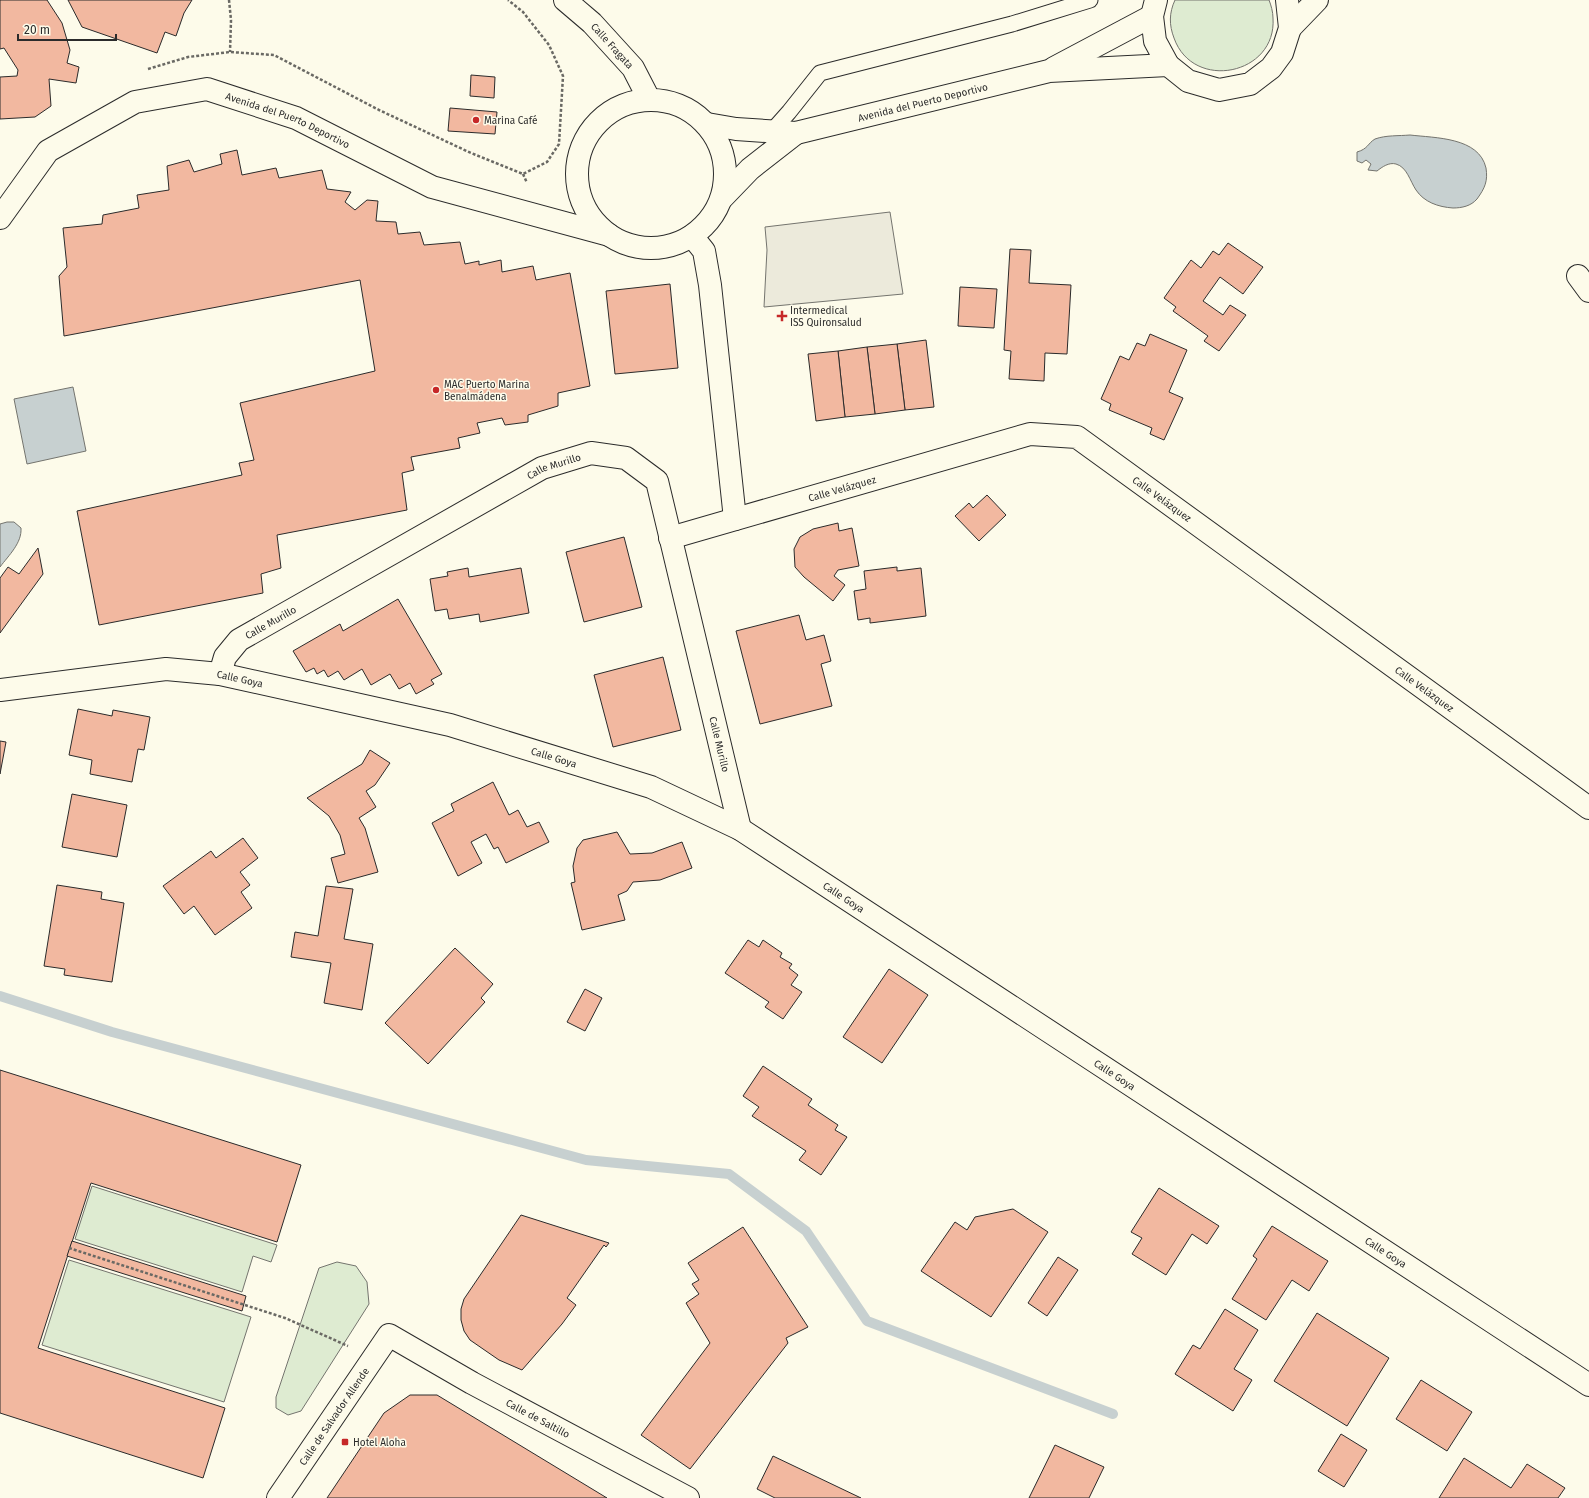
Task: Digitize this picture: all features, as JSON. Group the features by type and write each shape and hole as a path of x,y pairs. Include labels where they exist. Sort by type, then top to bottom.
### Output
{"street":[{"name":"Calle Fragata","path":"565,0 592,23 633,68 649,99"},
{"path":"1154,8 1155,41 1168,66 1188,81 1219,90 1250,84 1271,68 1282,53 1290,28 1287,0"},
{"path":"1290,28 1317,0"},
{"name":"Avenida del Puerto Deportivo","path":"1049,71 1154,8"},
{"name":"Avenida del Puerto Deportivo","path":"707,124 736,129 773,130 796,133 1049,71 1168,66"},
{"name":"Avenida del Puerto Deportivo","path":"0,218 48,151 134,102 207,89 296,118 432,187 609,235"},
{"path":"649,99 670,102 690,110 707,124 725,158 723,197 716,212 705,225 692,236 672,245 650,248 628,245 609,235 587,213 577,184 580,153 594,125 619,106 649,99"},
{"name":"Avenida del Puerto Deportivo","path":"723,197 750,169 796,133"},
{"path":"692,236 704,251 710,285 735,519"},
{"name":"Calle Velázquez","path":"670,538 1030,434 1077,437 1589,808"},
{"name":"Calle Murillo","path":"220,674 225,657 240,640 542,468 591,453 626,458 657,481 740,829"},
{"name":"Calle Goya","path":"0,690 166,669 220,674 450,725 651,787 740,829 1589,1385"},
{"name":"Calle de Salvador Allende","path":"278,1498 389,1335"},
{"name":"Calle de Saltillo","path":"389,1335 472,1383 688,1498"}],"lane":[{"path":"773,130 820,73 1012,24 1090,0"}],"path":[{"path":"229,0 231,20 230,52"},
{"path":"144,70 188,57 230,52 274,55 379,110 472,153 523,174 547,162 560,144 563,76 549,45 523,12 508,0"},
{"path":"69,1248 285,1318 374,1357"}],"green space":[{"path":"1175,0 1269,0 1273,16 1271,37 1262,53 1248,64 1232,70 1215,70 1198,66 1184,55 1174,38 1170,19"},
{"path":"92,1186 277,1245 271,1262 253,1256 242,1292 75,1239"},
{"path":"69,1260 251,1317 224,1402 42,1345"},
{"path":"337,1262 356,1266 367,1282 369,1304 301,1411 288,1415 276,1408 276,1397 319,1268"}],"shaded area":[{"path":"1410,135 1455,141 1475,150 1482,158 1487,173 1485,184 1477,199 1469,205 1460,208 1437,205 1427,201 1419,194 1406,171 1400,166 1396,164 1388,164 1377,171 1368,170 1371,164 1366,160 1362,163 1357,161 1357,152 1366,148 1375,139 1388,136"},
{"path":"890,212 903,294 764,307 767,250 765,227"},
{"path":"73,387 86,451 27,464 14,399"},
{"path":"14,522 21,528 21,533 14,549 0,567 0,524"}],"building":[{"path":"0,0 47,0 62,23 70,50 67,63 79,67 76,83 49,79 51,106 35,117 0,119 0,77 17,76 18,70 4,48 0,49"},
{"path":"68,0 192,0 184,13 176,36 165,32 157,53 82,27"},
{"path":"471,75 495,77 494,98 470,96"},
{"path":"450,108 497,112 495,134 448,131"},
{"name":"MAC Puerto Marina Benalmádena","path":"237,150 242,175 276,168 279,178 322,170 327,189 351,192 345,202 355,210 367,200 378,201 376,221 396,222 398,234 420,232 424,245 460,242 465,264 479,261 479,265 501,260 502,272 533,266 536,280 570,273 590,386 558,393 558,406 528,415 528,422 505,425 502,418 477,423 480,433 458,438 460,448 411,457 414,470 402,473 407,510 277,535 281,568 261,574 263,593 99,625 77,511 242,475 239,463 254,460 240,403 375,371 360,280 64,336 59,276 67,267 63,228 102,224 103,215 139,208 137,195 169,190 167,166 189,160 194,172 222,164 220,154"},
{"path":"1228,243 1263,267 1243,294 1220,277 1203,301 1223,315 1230,305 1246,315 1219,351 1204,341 1208,336 1173,311 1176,307 1164,298 1191,260 1201,268 1213,251 1219,255"},
{"path":"1010,249 1031,250 1029,283 1071,285 1067,354 1045,353 1044,381 1009,379 1011,351 1004,350"},
{"path":"670,284 678,368 615,374 606,291"},
{"path":"960,287 997,289 994,328 958,326"},
{"path":"1150,334 1187,350 1169,392 1183,398 1164,440 1150,434 1152,428 1109,410 1111,404 1101,399 1120,356 1129,360 1137,343 1145,346"},
{"path":"926,340 934,407 905,410 897,344"},
{"path":"897,344 905,410 875,414 867,347"},
{"path":"867,347 875,414 845,417 838,351"},
{"path":"838,351 845,417 816,421 808,354"},
{"path":"987,495 1006,515 979,541 955,516 969,503 973,508"},
{"path":"838,523 839,531 852,528 859,566 838,570 834,576 845,585 833,601 804,577 795,567 794,549 800,537 813,529"},
{"path":"624,537 642,607 584,622 566,552"},
{"path":"38,548 43,574 0,633 0,578 8,567 19,574"},
{"path":"897,567 897,571 921,568 926,616 870,623 870,618 858,620 854,591 866,589 864,571"},
{"path":"468,568 469,577 521,568 529,613 480,622 479,614 449,619 447,609 435,611 430,579 448,576 447,572"},
{"path":"398,599 442,674 431,680 434,684 416,694 410,683 399,689 390,674 371,685 362,669 344,680 338,671 328,677 324,670 317,674 314,668 306,672 293,651 340,624 343,631"},
{"path":"799,615 806,640 824,635 831,661 821,664 832,706 760,724 736,631"},
{"path":"663,657 681,730 613,747 594,675"},
{"path":"78,709 112,716 113,710 150,717 144,750 138,749 132,782 90,774 92,760 69,755"},
{"path":"0,741 6,742 0,774"},
{"path":"370,750 390,763 375,785 366,791 376,807 359,818 365,828 378,872 338,883 331,858 345,854 340,835 329,816 307,798 362,764"},
{"path":"493,782 509,815 518,810 527,827 539,822 549,842 506,863 498,847 494,849 486,834 471,842 482,863 458,876 432,823 454,811 451,804"},
{"path":"72,794 127,805 117,857 62,847"},
{"path":"617,832 630,854 652,853 682,842 692,868 660,880 633,882 627,891 618,895 625,920 582,930 571,883 575,882 573,866 577,848 583,840"},
{"path":"243,838 258,858 240,872 250,885 241,892 252,908 215,935 194,906 184,914 163,886 211,851 216,858"},
{"path":"57,885 102,892 101,899 124,903 112,982 64,975 65,969 44,966"},
{"path":"326,886 353,889 344,939 373,944 362,1010 324,1003 331,963 291,957 295,932 318,936"},
{"path":"748,940 759,947 763,940 782,953 780,957 792,964 789,968 798,975 791,985 802,992 783,1019 765,1007 769,1002 725,973"},
{"path":"455,948 493,984 481,998 485,1002 428,1064 385,1023"},
{"path":"889,969 928,995 882,1063 843,1037"},
{"path":"585,989 602,998 585,1031 567,1022"},
{"path":"763,1066 812,1099 808,1105 838,1125 835,1130 847,1137 821,1175 799,1160 806,1151 752,1116 759,1107 743,1096"},
{"path":"0,1070 301,1165 277,1242 91,1183 38,1348 225,1408 203,1478 0,1413"},
{"path":"1159,1188 1219,1226 1207,1244 1192,1234 1166,1275 1132,1254 1142,1238 1131,1232"},
{"path":"1013,1209 1048,1232 991,1317 921,1271 955,1222 967,1230 975,1217"},
{"path":"521,1215 609,1243 606,1247 604,1245 567,1298 576,1305 562,1324 522,1370 499,1360 470,1340 464,1331 461,1320 461,1309 464,1299"},
{"path":"1272,1226 1328,1261 1309,1291 1292,1280 1266,1320 1232,1299 1257,1259 1253,1256"},
{"path":"743,1227 808,1327 786,1338 788,1343 690,1469 641,1435 710,1343 686,1303 699,1294 692,1284 699,1280 688,1263"},
{"path":"72,1241 246,1296 242,1311 67,1256"},
{"path":"1058,1257 1078,1270 1047,1316 1028,1303"},
{"path":"1225,1309 1258,1330 1234,1369 1252,1380 1233,1411 1175,1374 1193,1345 1200,1349"},
{"path":"1317,1313 1389,1358 1347,1426 1274,1381"},
{"path":"1421,1380 1472,1412 1447,1451 1396,1419"},
{"path":"410,1395 437,1395 607,1498 327,1498 384,1413"},
{"path":"1341,1434 1367,1450 1344,1487 1318,1471"},
{"path":"1055,1445 1104,1467 1089,1498 1029,1498"},
{"path":"773,1456 861,1498 775,1498 757,1489"},
{"path":"1464,1458 1511,1488 1527,1464 1565,1488 1558,1498 1439,1498"}],"waterway":[{"path":"0,996 112,1032 586,1160 729,1174 806,1231 867,1321 1113,1414"}],"place":[{"name":"Marina Café","path":"476,120"},
{"name":"Intermedical ISS Quironsalud","path":"782,316"},
{"name":"MAC Puerto Marina Benalmádena","path":"436,390"},
{"name":"Hotel Aloha","path":"345,1442"}]}
